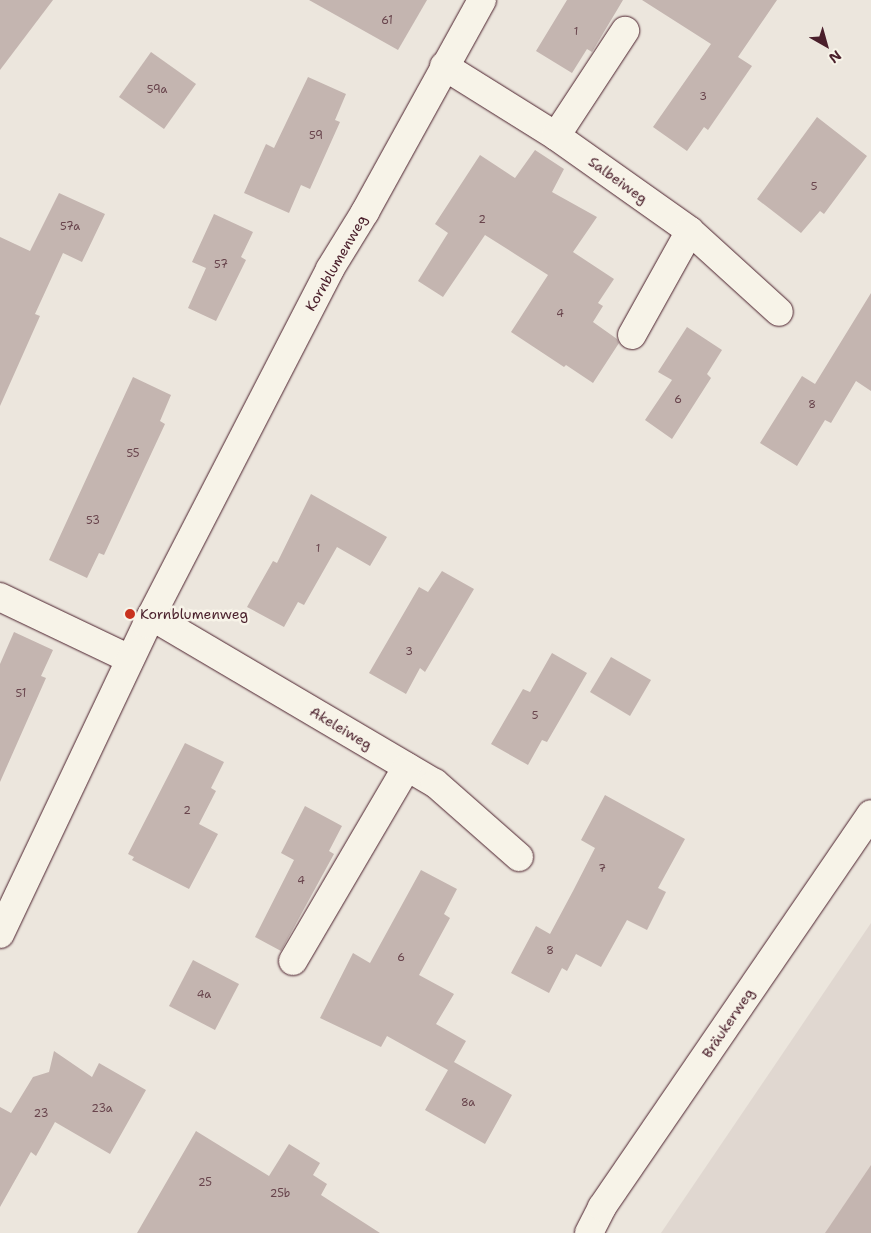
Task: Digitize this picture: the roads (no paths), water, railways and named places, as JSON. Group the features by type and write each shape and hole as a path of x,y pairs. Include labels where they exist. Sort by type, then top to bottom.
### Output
{"street":[{"name":"Kornblumenweg","path":"0,934 151,616 330,269 365,212 482,0"},
{"path":"556,136 625,31"},
{"name":"Salbeiweg","path":"444,66 556,136 690,232 716,252 779,312"},
{"path":"632,335 690,232"},
{"path":"0,597 130,659"},
{"name":"Akeleiweg","path":"151,616 435,783 519,857"},
{"path":"292,961 407,767"},
{"name":"Bräukerweg","path":"589,1233 602,1207 871,814"}],"place":[{"name":"Kornblumenweg","path":"130,614"}]}
